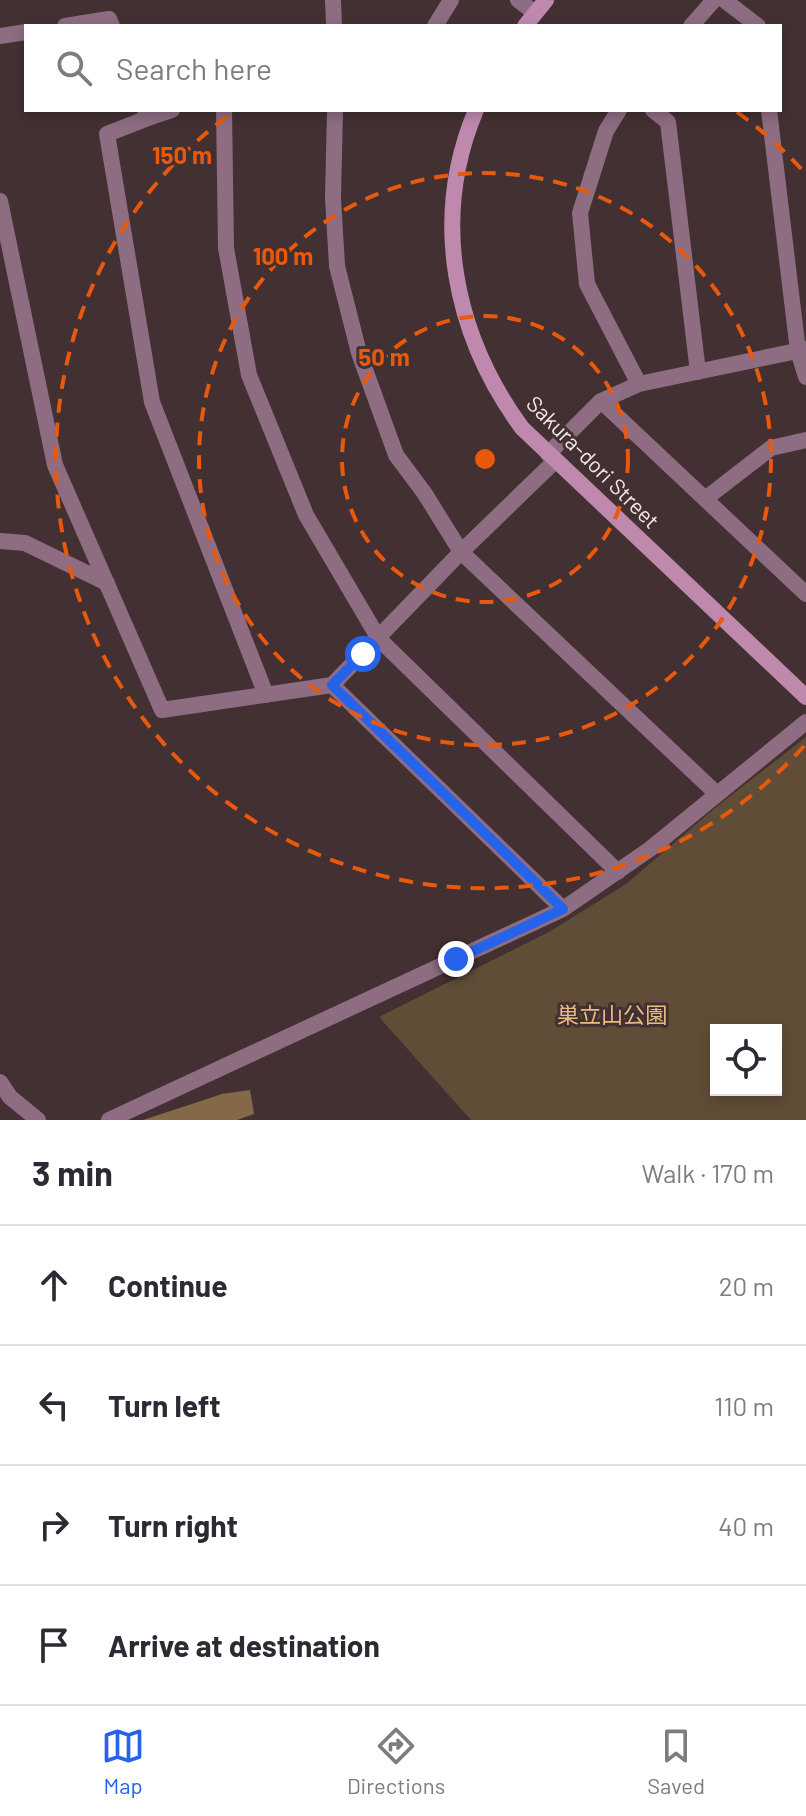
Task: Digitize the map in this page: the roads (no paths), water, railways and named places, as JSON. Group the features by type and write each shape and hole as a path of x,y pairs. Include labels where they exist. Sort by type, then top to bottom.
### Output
{"street":[{"path":"333,0 339,24"},
{"path":"436,24 451,0"},
{"path":"518,0 530,20 546,0"},
{"path":"693,24 714,0"},
{"path":"724,0 755,24"},
{"path":"78,24 109,19 111,24"},
{"path":"0,36 24,32"},
{"path":"224,112 226,248 249,375 306,515 379,639 618,872"},
{"path":"335,112 333,198 337,266 359,353 396,455 461,552 717,794"},
{"name":"Sakura-dori Street","path":"475,112 458,162 452,200 451,237 460,300 480,359 491,381 522,428 806,697"},
{"path":"618,112 606,131 580,213 587,284 639,384"},
{"path":"656,112 668,122 698,372"},
{"path":"769,112 806,377"},
{"path":"147,114 107,134 152,402 266,695"},
{"path":"0,201 55,465 162,710 332,685 552,457 601,401 639,384 802,350"},
{"path":"601,401 806,594"},
{"path":"705,499 771,448 806,440"},
{"path":"0,541 25,543 107,583"},
{"path":"332,685 563,909"},
{"path":"109,1120 563,909 618,872 806,722"},
{"path":"0,1082 10,1097 38,1120"}],"park label":[{"name":"巣立山公園","path":"612,1015"}]}
